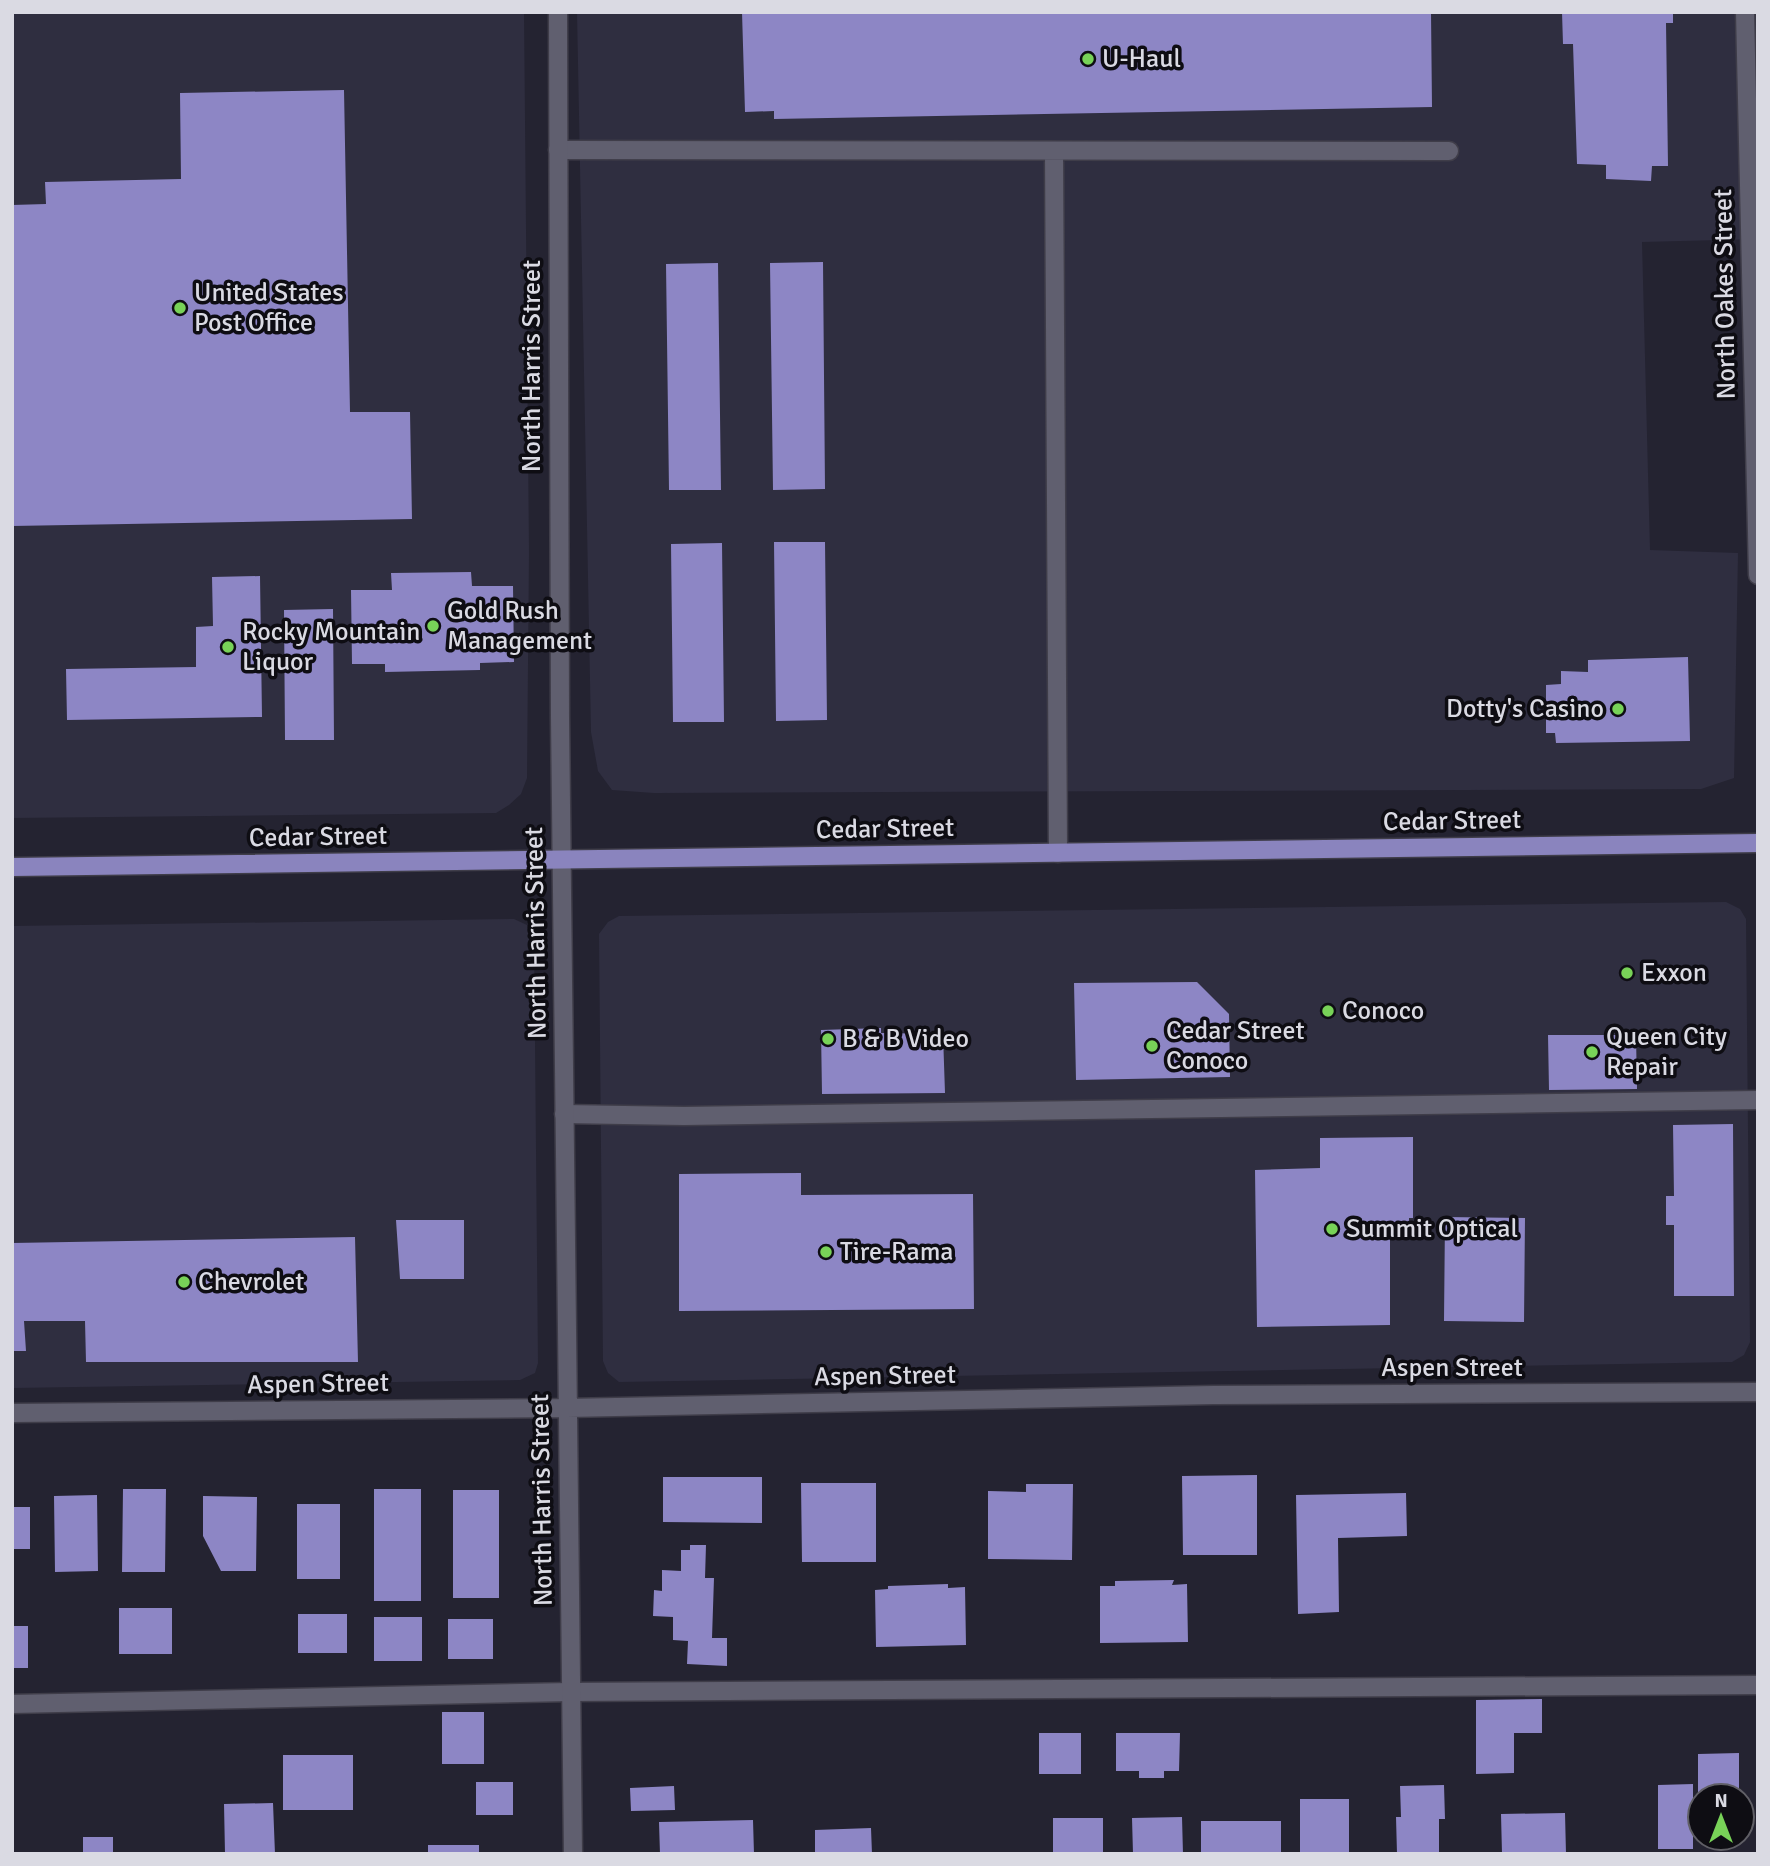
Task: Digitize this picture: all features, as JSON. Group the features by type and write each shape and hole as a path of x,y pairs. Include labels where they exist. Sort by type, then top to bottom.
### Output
{"main road":[{"name":"Cedar Street","path":"12,866 1758,843"}],"street":[{"name":"North Harris Street","path":"558,12 561,860 573,1854"},
{"name":"North Oakes Street","path":"1745,12 1758,575"},
{"path":"558,150 1449,151"},
{"path":"1054,151 1058,853"},
{"path":"564,1114 684,1116 1758,1100"},
{"name":"Aspen Street","path":"12,1413 567,1408 1213,1395 1758,1392"},
{"path":"12,1704 570,1692 1758,1685"}],"shaded area":[{"path":"12,12 524,12 529,552 527,778 521,794 509,805 496,813 12,818"},
{"path":"577,12 1758,12 1758,239 1642,242 1650,550 1738,553 1734,778 1701,789 654,793 612,790 598,771 591,732"},
{"path":"1726,902 1740,909 1746,919 1750,1342 1744,1355 1732,1362 619,1382 608,1373 603,1361 599,934 608,922 619,916"},
{"path":"514,919 527,925 534,935 538,1363 535,1373 520,1380 12,1388 12,926"}],"building":[{"name":"U-Haul","path":"742,12 1431,12 1432,107 774,119 774,111 745,112"},
{"path":"1562,12 1673,12 1673,23 1666,23 1668,166 1652,166 1651,181 1606,179 1606,165 1577,164 1573,44 1563,44"},
{"name":"United States Post Office","path":"344,90 350,412 410,412 412,519 12,526 12,205 46,204 45,182 181,179 180,93"},
{"path":"823,262 825,489 773,490 770,263"},
{"path":"718,263 721,490 669,490 666,264"},
{"path":"774,542 825,542 827,720 776,721"},
{"path":"722,543 724,722 673,722 671,544"},
{"name":"Gold Rush Management","path":"471,572 472,586 513,586 514,662 480,663 480,670 385,672 385,664 352,664 351,590 392,590 391,573"},
{"name":"Rocky Mountain Liquor","path":"260,576 262,717 67,720 66,669 196,667 196,627 213,626 212,577"},
{"path":"333,609 334,740 285,740 284,610"},
{"name":"Dotty's Casino","path":"1688,657 1690,741 1556,743 1555,733 1546,733 1546,685 1561,684 1561,671 1588,672 1588,660"},
{"name":"Cedar Street Conoco","path":"1197,982 1229,1014 1230,1077 1076,1080 1074,983"},
{"path":"881,1028 881,1033 943,1034 945,1093 822,1094 821,1030"},
{"name":"Queen City Repair","path":"1548,1035 1636,1035 1637,1089 1549,1090"},
{"path":"1733,1124 1734,1296 1674,1296 1674,1225 1666,1225 1666,1196 1674,1196 1673,1125"},
{"name":"Summit Optical","path":"1413,1137 1413,1218 1409,1218 1409,1240 1390,1240 1390,1325 1257,1327 1255,1170 1320,1168 1320,1138"},
{"name":"Tire-Rama","path":"801,1173 801,1195 973,1194 974,1309 679,1311 679,1174"},
{"path":"1445,1217 1525,1218 1524,1322 1444,1321"},
{"path":"396,1220 464,1220 464,1279 400,1279"},
{"name":"Chevrolet","path":"355,1237 358,1362 86,1362 85,1321 24,1321 26,1351 12,1351 12,1243"},
{"path":"1257,1475 1257,1555 1183,1555 1182,1476"},
{"path":"663,1477 762,1477 762,1523 663,1522"},
{"path":"801,1483 876,1483 876,1562 802,1562"},
{"path":"1026,1484 1073,1484 1072,1560 988,1559 988,1491 1026,1492"},
{"path":"123,1489 166,1489 165,1572 122,1572"},
{"path":"374,1489 421,1489 421,1601 374,1601"},
{"path":"453,1490 499,1490 499,1598 453,1598"},
{"path":"1406,1493 1407,1536 1338,1538 1339,1612 1298,1614 1296,1495"},
{"path":"97,1495 98,1571 55,1572 54,1496"},
{"path":"203,1496 257,1497 256,1571 221,1571 203,1536"},
{"path":"297,1504 340,1504 340,1579 297,1579"},
{"path":"12,1507 30,1507 30,1549 12,1549"},
{"path":"690,1545 706,1545 705,1578 714,1578 712,1638 727,1638 727,1666 687,1664 688,1641 673,1640 673,1617 653,1616 654,1590 662,1591 662,1570 681,1571 681,1550 690,1550"},
{"path":"1174,1580 1172,1585 1187,1584 1188,1642 1100,1643 1100,1586 1115,1586 1115,1581"},
{"path":"948,1584 948,1588 965,1587 966,1645 876,1647 875,1590 888,1589 888,1586"},
{"path":"119,1608 172,1608 172,1654 119,1654"},
{"path":"298,1614 347,1614 347,1653 298,1653"},
{"path":"374,1617 422,1617 422,1661 374,1661"},
{"path":"448,1619 493,1619 493,1659 448,1659"},
{"path":"12,1626 28,1626 28,1668 12,1668"},
{"path":"1542,1699 1542,1733 1514,1733 1514,1773 1476,1774 1476,1700"},
{"path":"442,1712 484,1712 484,1764 442,1764"},
{"path":"1039,1733 1081,1733 1081,1774 1039,1774"},
{"path":"1116,1733 1180,1733 1179,1771 1164,1771 1164,1778 1139,1778 1139,1771 1116,1771"},
{"path":"1739,1753 1739,1782 1698,1782 1698,1754"},
{"path":"283,1755 353,1755 353,1810 283,1810"},
{"path":"476,1782 513,1782 513,1815 476,1815"},
{"path":"1686,1784 1686,1849 1658,1849 1658,1785"},
{"path":"1444,1785 1445,1819 1439,1819 1439,1854 1397,1854 1396,1817 1401,1817 1400,1786"},
{"path":"674,1786 675,1810 631,1811 630,1788"},
{"path":"1300,1799 1349,1799 1349,1854 1300,1854"},
{"path":"273,1803 275,1854 225,1854 224,1804"},
{"path":"1565,1813 1566,1854 1502,1854 1501,1814"},
{"path":"1182,1817 1183,1854 1133,1854 1132,1818"},
{"path":"1053,1818 1103,1818 1103,1854 1053,1854"},
{"path":"753,1820 754,1854 660,1854 659,1822"},
{"path":"1201,1821 1281,1821 1281,1854 1201,1854"},
{"path":"871,1828 872,1854 815,1854 815,1830"},
{"path":"83,1837 113,1837 113,1854 83,1854"},
{"path":"428,1845 479,1845 479,1854 428,1854"}],"place":[{"name":"U-Haul","path":"1088,59"},
{"name":"United States Post Office","path":"180,308"},
{"name":"Gold Rush Management","path":"433,626"},
{"name":"Rocky Mountain Liquor","path":"228,647"},
{"name":"Dotty's Casino","path":"1618,709"},
{"name":"Exxon","path":"1627,973"},
{"name":"Conoco","path":"1328,1011"},
{"name":"B & B Video","path":"828,1039"},
{"name":"Cedar Street Conoco","path":"1152,1046"},
{"name":"Queen City Repair","path":"1592,1052"},
{"name":"Summit Optical","path":"1332,1229"},
{"name":"Tire-Rama","path":"826,1252"},
{"name":"Chevrolet","path":"184,1282"}]}
